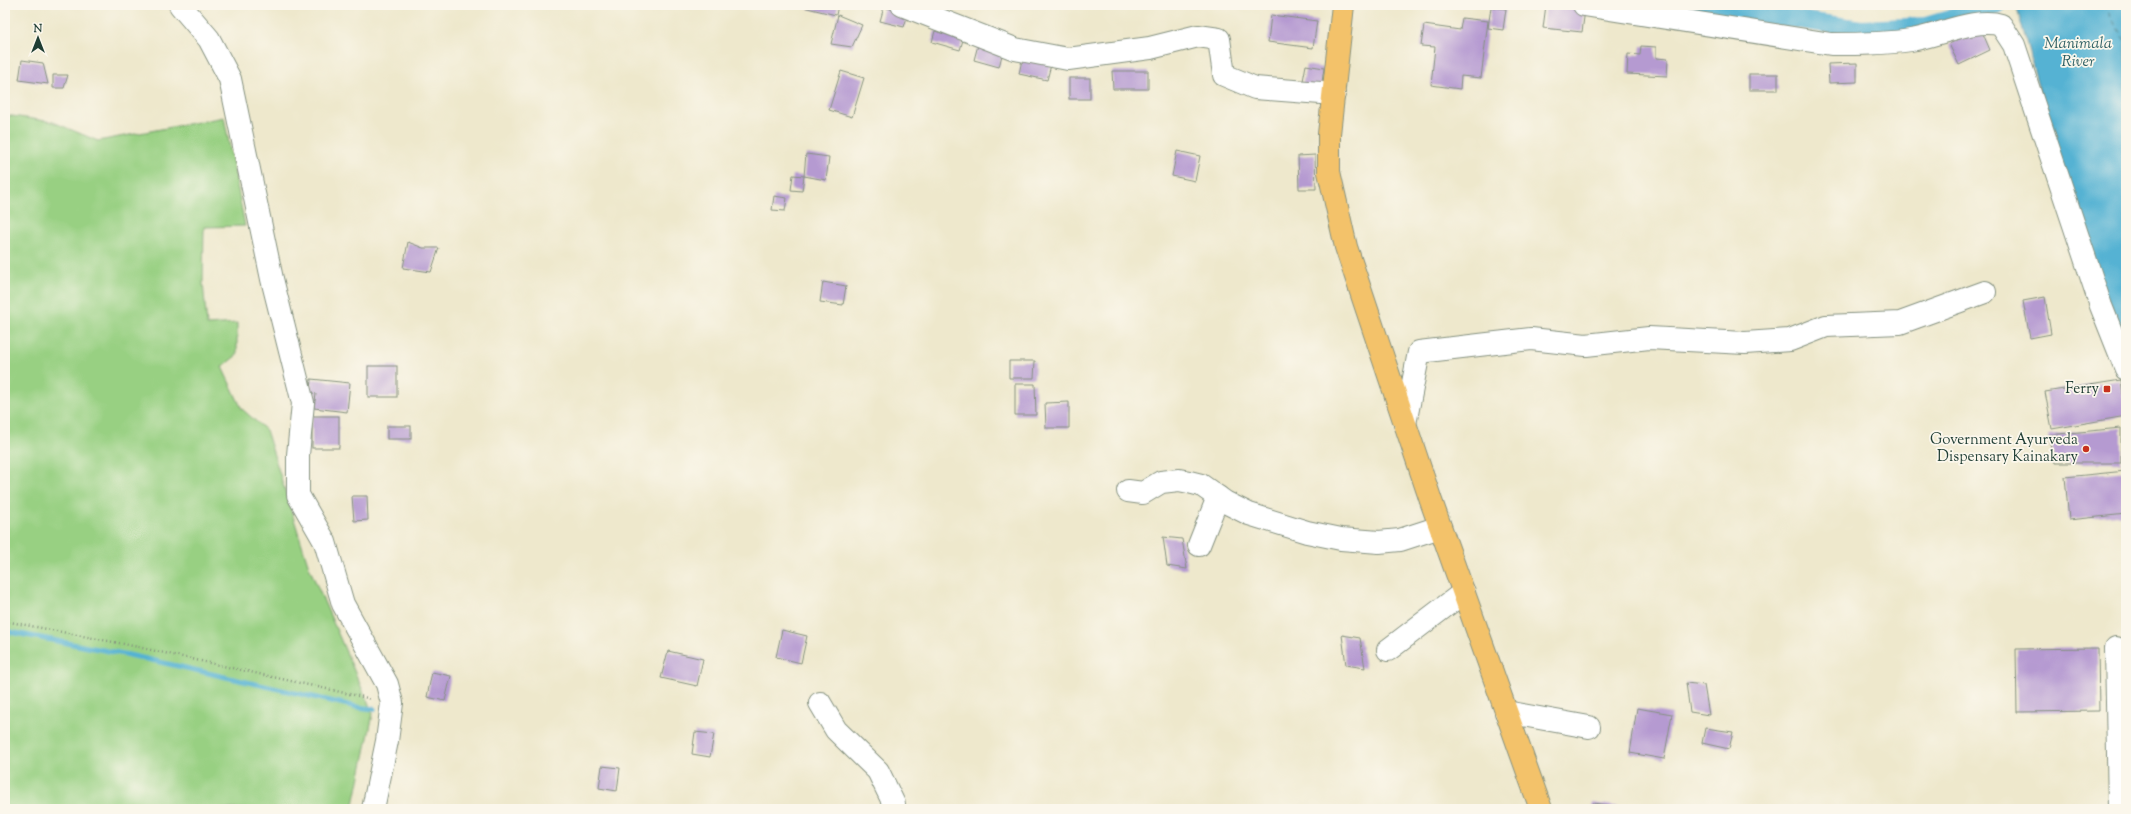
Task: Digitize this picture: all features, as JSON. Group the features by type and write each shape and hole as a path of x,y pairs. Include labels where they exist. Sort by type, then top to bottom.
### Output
{"main road":[{"path":"1343,5 1329,134 1329,172 1346,247 1440,527 1541,809"}],"street":[{"path":"180,5 209,39 230,79 272,279 303,403 298,455 298,495 325,542 343,604 387,684 392,703 387,741 373,809"},
{"path":"902,5 1015,49 1068,59 1150,48 1198,36 1219,39 1224,75 1255,88 1334,94"},
{"path":"1584,5 1831,44 1871,45 1912,40 1983,23 2001,25 2014,45 2101,306 2126,369"},
{"path":"1405,424 1419,352 1531,339 1586,345 1648,338 1745,343 1790,340 1826,326 1900,323 1986,292"},
{"path":"1128,491 1143,492 1161,482 1179,480 1201,485 1218,497 1249,514 1306,532 1341,539 1379,542 1400,540 1440,527"},
{"path":"1199,545 1218,497"},
{"path":"1388,650 1464,592"},
{"path":"2116,648 2119,809"},
{"path":"820,703 836,730 878,771 894,804 894,809"},
{"path":"1506,712 1589,727"}],"path":[{"path":"5,621 110,641 352,696 392,703"}],"green space":[{"path":"5,115 53,122 98,141 224,117 245,226 204,227 203,283 207,325 237,323 237,355 222,367 242,409 266,430 309,567 373,714 353,809 5,809"}],"water":[{"name":"Manimala River","path":"2016,5 2126,5 2126,351 2070,202"}],"building":[{"path":"803,5 838,5 836,15 803,7"},
{"path":"1546,5 1585,10 1582,32 1543,28"},
{"path":"884,7 908,14 904,27 880,21"},
{"path":"1491,7 1506,9 1503,30 1488,28"},
{"path":"838,15 862,25 852,47 831,44"},
{"path":"1271,15 1317,21 1313,48 1268,42"},
{"path":"1462,18 1488,21 1481,78 1461,76 1460,89 1431,85 1435,47 1421,46 1424,25 1460,30"},
{"path":"1981,29 1990,50 1959,65 1949,44"},
{"path":"935,31 963,40 960,50 932,42"},
{"path":"978,45 1003,51 999,67 974,60"},
{"path":"1641,46 1656,47 1656,58 1668,59 1667,76 1627,74 1628,54 1640,55"},
{"path":"1023,55 1052,61 1047,80 1019,74"},
{"path":"22,60 43,63 48,84 19,80"},
{"path":"1857,63 1857,82 1829,83 1828,64"},
{"path":"1306,65 1324,68 1321,89 1302,86"},
{"path":"841,71 864,78 852,117 829,110"},
{"path":"1112,71 1148,71 1148,89 1113,89"},
{"path":"1749,74 1778,74 1778,90 1749,90"},
{"path":"53,75 68,75 64,88 53,88"},
{"path":"1069,78 1090,78 1090,99 1069,99"},
{"path":"1177,151 1200,156 1195,181 1172,176"},
{"path":"806,154 829,157 826,180 804,176"},
{"path":"1315,155 1316,189 1299,189 1298,156"},
{"path":"793,175 804,176 802,191 791,190"},
{"path":"774,196 787,198 785,211 772,210"},
{"path":"408,242 423,248 439,248 431,272 403,268"},
{"path":"823,282 846,286 843,305 820,302"},
{"path":"2045,297 2051,334 2030,338 2023,301"},
{"path":"1009,361 1035,361 1034,378 1009,378"},
{"path":"368,366 397,366 397,397 368,397"},
{"path":"311,379 350,383 347,412 314,408 316,394 310,392"},
{"path":"2121,380 2126,416 2052,429 2045,392"},
{"path":"1015,384 1035,384 1036,415 1015,415"},
{"path":"1069,402 1069,428 1046,428 1045,403"},
{"path":"312,416 339,416 339,448 312,448"},
{"path":"387,426 411,426 411,439 387,439"},
{"name":"Government Ayurveda Dispensary Kainakary","path":"2121,428 2121,463 2055,463 2048,435"},
{"path":"2126,471 2126,514 2069,520 2065,477"},
{"path":"352,496 367,496 368,520 354,521"},
{"path":"1163,537 1182,539 1187,569 1167,566"},
{"path":"782,630 807,636 801,663 776,657"},
{"path":"1342,635 1360,638 1365,668 1346,665"},
{"path":"2098,648 2099,711 2017,712 2016,649"},
{"path":"668,651 703,659 697,686 661,678"},
{"path":"432,672 451,676 445,701 427,697"},
{"path":"1686,683 1704,685 1709,715 1690,712"},
{"path":"1637,708 1672,714 1664,759 1630,753"},
{"path":"1705,728 1733,732 1729,749 1702,743"},
{"path":"695,732 714,734 710,757 692,754"},
{"path":"602,766 620,768 617,791 599,788"},
{"path":"1593,803 1621,807 1620,809 1591,809"}],"waterway":[{"path":"1698,5 1861,29 1926,26 1997,5"},
{"path":"5,631 129,655 357,707 374,709"}],"ferry route":[{"path":"2104,5 2126,43"}],"place":[{"name":"Ferry","path":"2107,389"},
{"name":"Government Ayurveda Dispensary Kainakary","path":"2086,449"}]}
